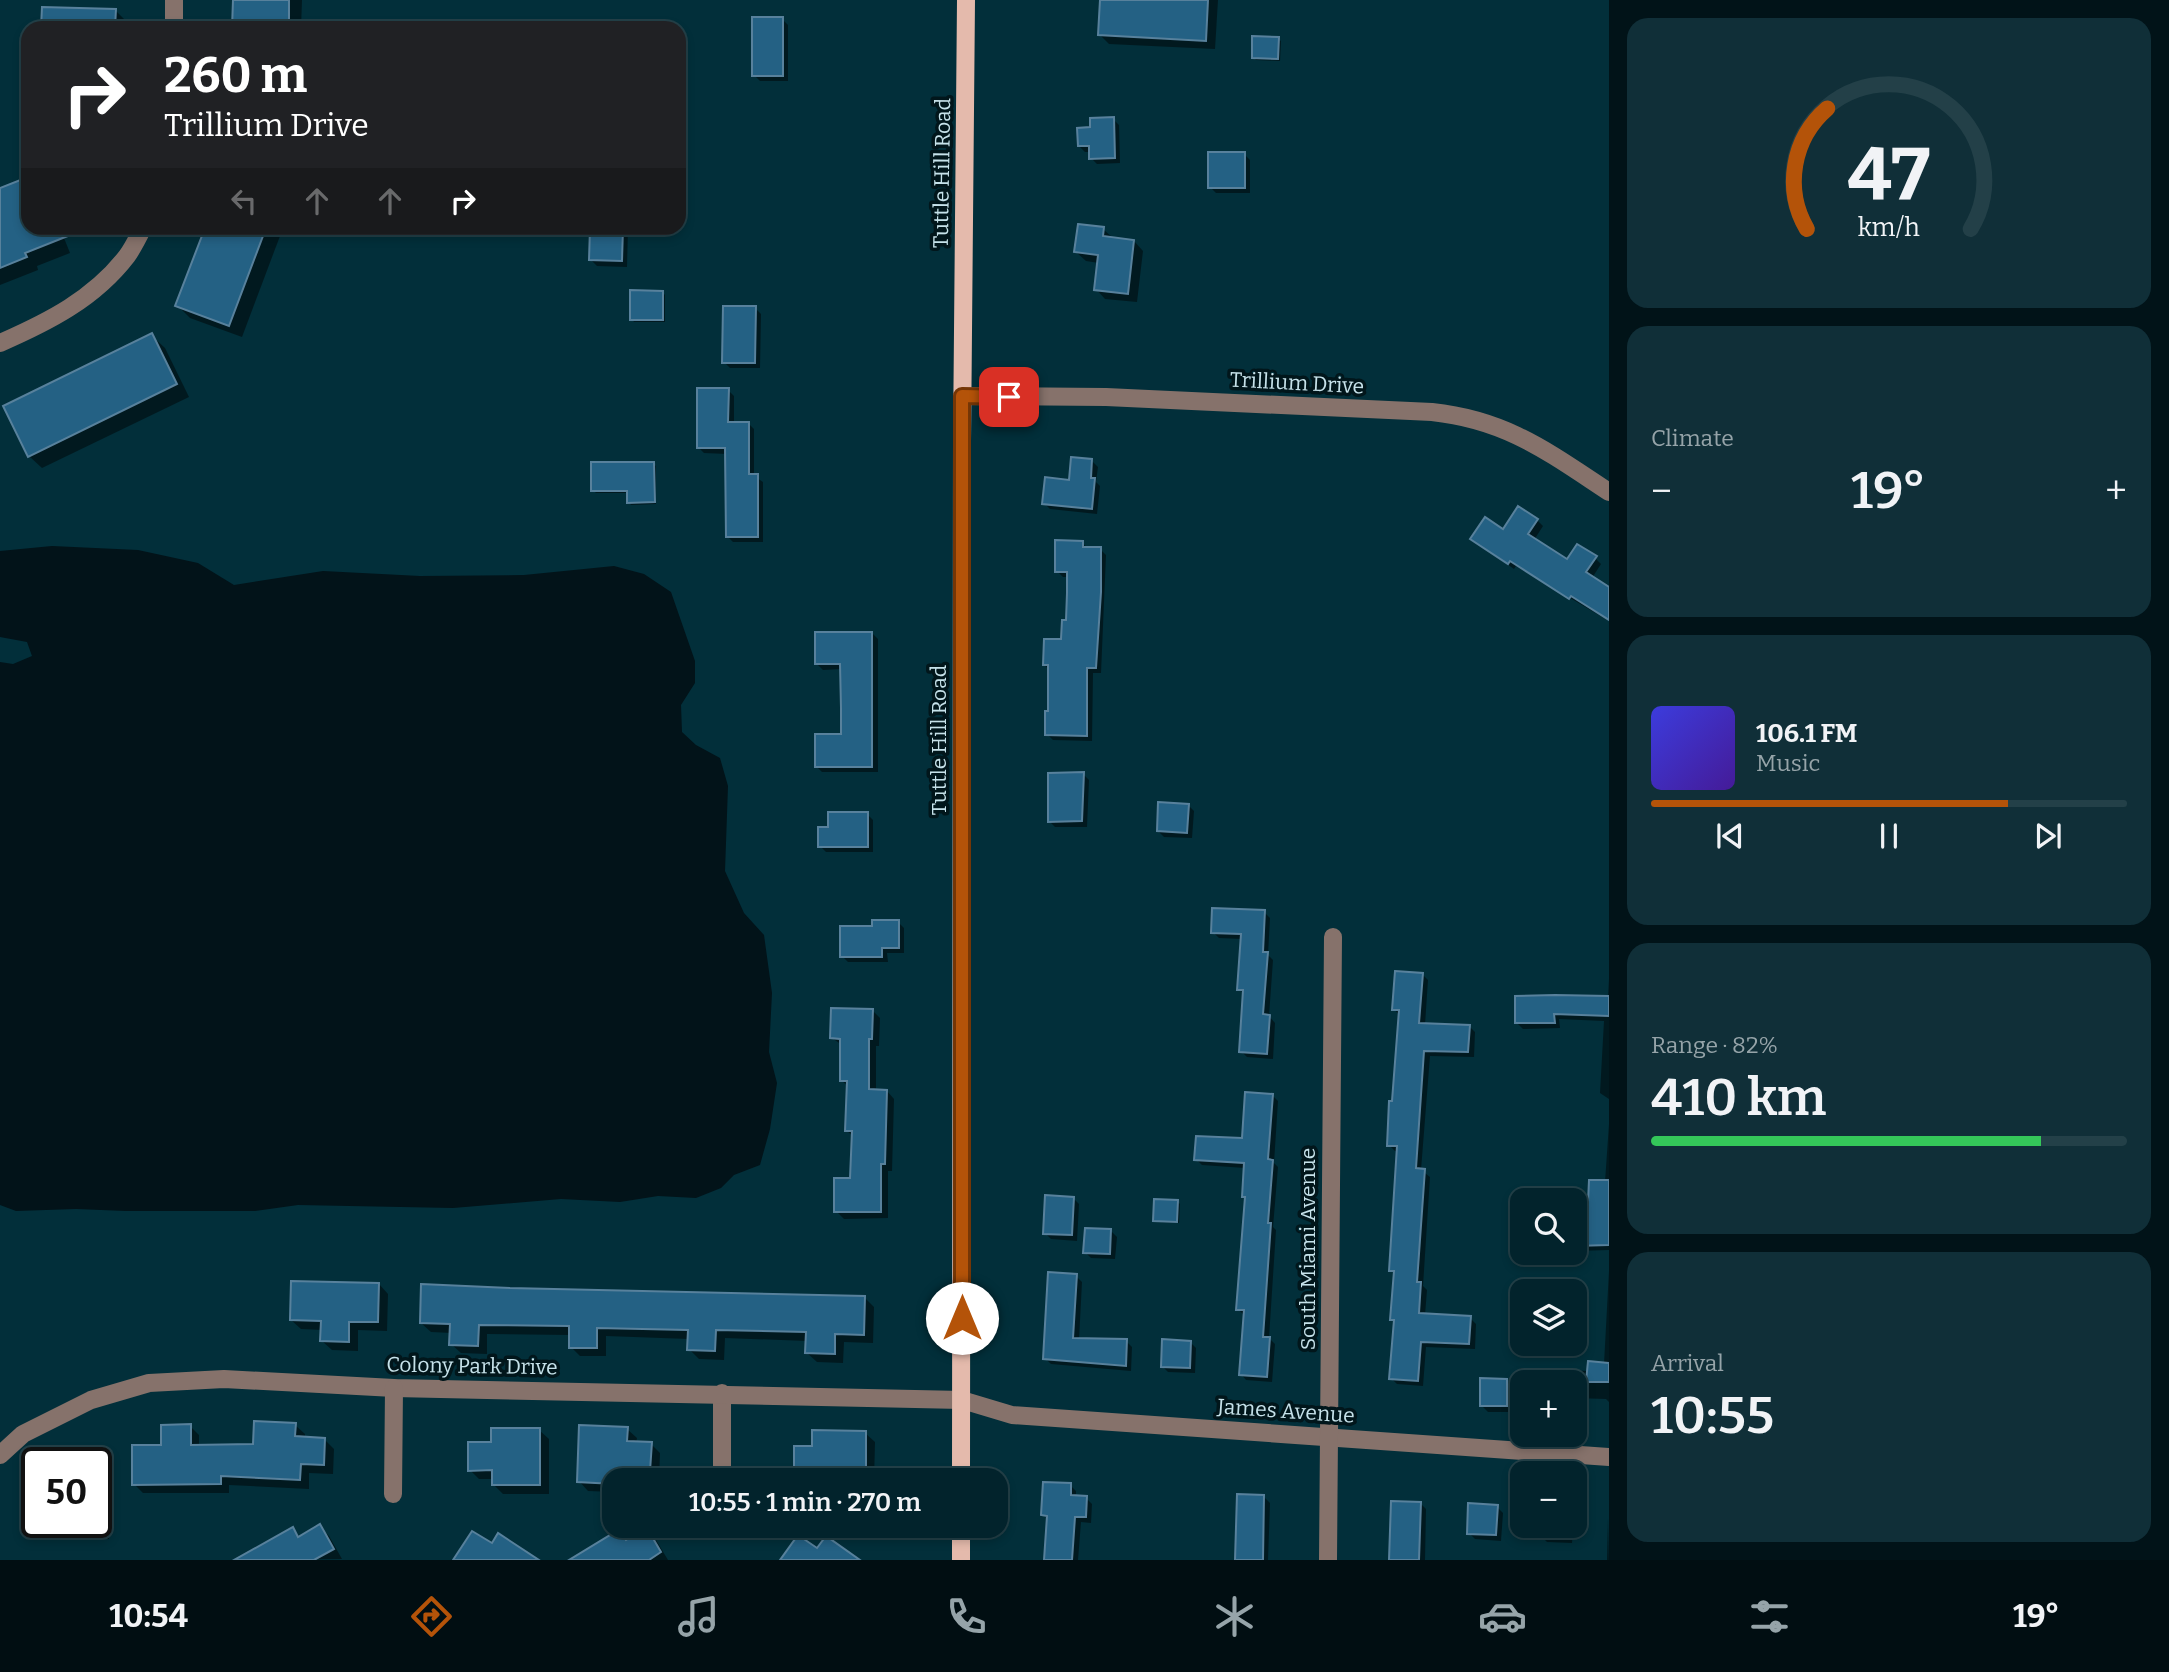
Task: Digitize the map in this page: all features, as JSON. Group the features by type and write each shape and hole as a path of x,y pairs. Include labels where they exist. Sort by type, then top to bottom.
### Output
{"main road":[{"name":"Tuttle Hill Road","path":"961,1468 962,396 966,0"},
{"path":"961,1538 961,1560"}],"street":[{"path":"174,0 174,21"},
{"path":"0,342 38,326 87,297 127,256 139,235"},
{"name":"Trillium Drive","path":"962,396 1106,397 1461,415 1492,424 1524,438 1609,492"},
{"name":"South Miami Avenue","path":"1328,1560 1333,937"},
{"name":"Colony Park Drive","path":"0,1455 23,1434 91,1400 149,1384 223,1379 394,1388 962,1400"},
{"path":"393,1494 394,1388"},
{"path":"722,1393 722,1468"},
{"name":"James Avenue","path":"962,1400 1012,1415 1609,1457"}],"shaded area":[{"path":"52,546 138,550 198,563 234,585 323,571 420,576 524,575 614,566 644,574 671,592 695,661 695,683 681,705 682,732 696,745 720,758 728,786 725,871 744,913 764,935 772,993 769,1052 777,1083 770,1129 760,1165 734,1175 721,1188 696,1198 658,1196 620,1202 561,1199 453,1208 298,1205 255,1211 16,1211 0,1205 0,662 13,664 32,656 27,642 0,637 0,551"}],"building":[{"path":"233,0 289,0 289,21 232,21"},
{"path":"1100,0 1208,0 1206,41 1098,35"},
{"path":"42,7 116,9 115,21 41,21"},
{"path":"752,17 783,17 783,76 752,76"},
{"path":"1252,36 1279,37 1278,59 1252,58"},
{"path":"1114,117 1115,158 1089,159 1089,146 1078,146 1077,128 1090,127 1090,118"},
{"path":"1208,152 1245,152 1245,188 1208,188"},
{"path":"21,180 21,235 70,235 25,253 27,257 0,268 0,188"},
{"path":"1078,224 1104,227 1103,236 1134,240 1128,294 1094,290 1098,255 1074,252"},
{"path":"202,235 263,235 229,326 175,306"},
{"path":"590,235 623,235 622,261 589,260"},
{"path":"630,290 663,291 663,320 630,320"},
{"path":"723,306 756,306 755,363 722,363"},
{"path":"152,333 177,384 28,457 3,406"},
{"path":"697,388 729,388 728,422 749,422 749,474 758,474 758,537 726,537 725,448 697,448"},
{"path":"1071,457 1092,459 1091,478 1095,478 1092,509 1042,504 1045,477 1069,480"},
{"path":"591,462 654,462 655,502 627,503 627,491 591,491"},
{"path":"1518,506 1538,519 1528,534 1567,559 1577,544 1597,556 1586,572 1609,587 1609,620 1571,596 1569,599 1510,561 1508,564 1470,539 1485,517 1503,529"},
{"path":"1055,540 1083,541 1083,547 1101,547 1096,668 1087,668 1087,736 1045,735 1048,665 1043,665 1044,639 1061,639 1062,620 1066,620 1067,572 1055,572"},
{"path":"815,632 872,632 872,767 815,767 815,734 841,734 841,708 840,664 815,664"},
{"path":"1084,772 1082,821 1048,822 1048,773"},
{"path":"1158,802 1189,804 1187,833 1157,831"},
{"path":"828,812 868,812 868,847 818,847 818,827 828,827"},
{"path":"1212,908 1265,910 1263,952 1268,952 1263,1014 1270,1015 1267,1054 1239,1052 1243,990 1237,990 1241,934 1211,933"},
{"path":"872,920 899,920 899,948 882,948 882,957 840,957 840,926 872,926"},
{"path":"1395,971 1423,973 1419,1023 1470,1025 1468,1052 1424,1051 1416,1168 1425,1169 1417,1282 1421,1282 1419,1313 1471,1316 1469,1344 1421,1342 1418,1381 1389,1379 1394,1320 1390,1320 1394,1271 1389,1271 1397,1146 1387,1146 1399,1010 1392,1010"},
{"path":"1515,996 1609,996 1609,1016 1554,1014 1555,1023 1515,1023"},
{"path":"831,1008 873,1009 872,1039 869,1039 869,1089 887,1090 885,1164 881,1164 881,1212 834,1212 834,1178 850,1178 852,1131 845,1131 847,1081 840,1081 840,1039 830,1038"},
{"path":"1245,1092 1273,1094 1268,1159 1273,1160 1268,1223 1271,1223 1263,1337 1270,1337 1267,1377 1239,1375 1244,1310 1236,1310 1245,1197 1242,1197 1244,1163 1194,1160 1196,1136 1242,1138"},
{"path":"1589,1180 1609,1180 1609,1245 1587,1246"},
{"path":"1045,1195 1074,1197 1072,1235 1043,1234"},
{"path":"1154,1199 1178,1200 1177,1222 1153,1221"},
{"path":"1085,1228 1111,1229 1110,1254 1083,1253"},
{"path":"1048,1272 1077,1274 1073,1338 1127,1339 1126,1366 1043,1359"},
{"path":"291,1281 379,1283 378,1322 349,1322 349,1342 320,1341 321,1321 290,1320"},
{"path":"421,1284 865,1296 864,1335 835,1334 835,1354 805,1353 806,1332 716,1330 715,1351 687,1350 688,1330 597,1328 597,1348 569,1348 569,1326 479,1325 478,1346 449,1345 450,1324 420,1323"},
{"path":"1162,1339 1191,1341 1190,1368 1161,1367"},
{"path":"1588,1361 1609,1363 1609,1382 1587,1382"},
{"path":"1480,1378 1507,1379 1507,1406 1480,1406"},
{"path":"254,1421 296,1423 295,1436 325,1438 324,1465 301,1464 300,1480 221,1476 221,1484 132,1485 132,1445 161,1445 161,1425 191,1424 191,1445 253,1444"},
{"path":"579,1425 628,1427 627,1441 652,1442 650,1468 602,1468 602,1483 577,1482"},
{"path":"491,1428 540,1428 540,1485 492,1485 492,1470 468,1471 468,1442 491,1442"},
{"path":"812,1430 866,1431 866,1468 794,1468 794,1446 812,1446"},
{"path":"1043,1482 1071,1483 1071,1495 1087,1496 1086,1517 1075,1517 1072,1560 1044,1560 1047,1516 1041,1515"},
{"path":"1237,1494 1264,1495 1263,1560 1235,1560"},
{"path":"1391,1501 1421,1502 1419,1560 1389,1560"},
{"path":"1468,1503 1498,1505 1496,1535 1467,1534"},
{"path":"320,1524 334,1549 314,1560 234,1560 293,1527 298,1537"},
{"path":"472,1531 492,1543 498,1533 539,1560 453,1560"},
{"path":"605,1538 653,1538 661,1552 649,1560 569,1560"},
{"path":"796,1538 802,1538 817,1548 824,1538 829,1538 860,1560 780,1560"}],"route":[{"path":"962,1318 962,396 1009,397"}]}
